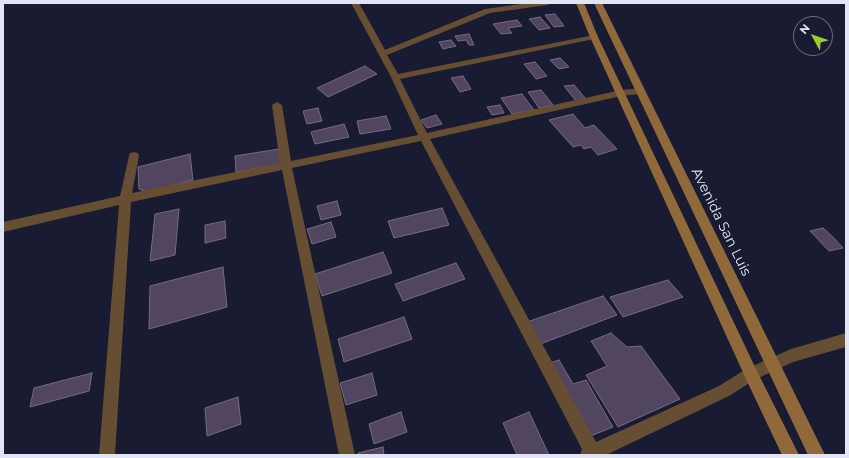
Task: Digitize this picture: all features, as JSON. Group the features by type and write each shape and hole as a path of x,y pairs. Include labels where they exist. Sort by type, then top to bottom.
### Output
{"main road":[{"path":"580,3 594,37 751,374 791,455"},
{"name":"Avenida San Luis","path":"598,3 817,455"}],"street":[{"path":"355,3 591,454 724,391 751,374 791,356 846,340"},
{"path":"383,54 488,11 548,3"},
{"path":"395,77 594,37"},
{"path":"3,227 125,199 424,137 621,93 641,91"},
{"path":"277,105 286,166 347,455"},
{"path":"107,455 125,199 134,156"}],"building":[{"path":"555,14 564,26 554,27 545,15"},
{"path":"540,17 550,28 539,30 529,19"},
{"path":"517,20 522,26 508,28 512,33 501,34 493,24"},
{"path":"469,34 474,45 469,45 466,40 458,41 455,36"},
{"path":"451,40 456,46 443,49 439,42"},
{"path":"560,58 569,67 559,69 550,60"},
{"path":"535,62 547,76 536,79 524,64"},
{"path":"365,66 377,74 328,97 317,88"},
{"path":"463,76 471,89 460,92 451,78"},
{"path":"574,85 586,99 576,101 564,86"},
{"path":"541,90 553,105 539,108 528,92"},
{"path":"522,94 534,110 512,114 501,98"},
{"path":"500,105 504,113 492,115 487,107"},
{"path":"318,108 322,121 307,124 303,111"},
{"path":"573,114 585,128 594,125 617,149 598,155 591,147 584,149 581,145 573,147 549,120"},
{"path":"436,115 442,124 427,128 421,120"},
{"path":"386,116 391,129 360,134 357,121"},
{"path":"344,124 349,137 315,144 311,132"},
{"path":"279,149 281,164 236,172 235,156"},
{"path":"190,154 193,180 148,192 139,189 138,167"},
{"path":"337,201 341,215 321,220 317,206"},
{"path":"442,208 449,225 394,238 388,221"},
{"path":"179,209 175,255 150,261 155,214"},
{"path":"225,221 226,238 205,243 205,225"},
{"path":"331,222 336,237 312,244 307,229"},
{"path":"823,228 843,248 829,251 810,231"},
{"path":"383,252 392,273 322,296 315,274"},
{"path":"456,263 465,279 403,301 395,284"},
{"path":"223,267 227,307 149,329 150,286"},
{"path":"668,280 683,297 623,317 610,297"},
{"path":"603,296 617,315 535,346 524,323"},
{"path":"404,317 412,339 344,362 338,339"},
{"path":"611,333 627,347 641,346 680,399 618,427 586,375 607,366 591,341"},
{"path":"559,360 573,384 586,380 613,427 588,437 550,363"},
{"path":"92,373 89,391 30,407 34,388"},
{"path":"372,373 377,395 346,405 340,383"},
{"path":"238,397 241,424 207,436 205,408"},
{"path":"401,412 407,432 374,444 369,424"},
{"path":"529,412 549,455 517,455 503,423"},
{"path":"383,447 384,455 359,455 358,453"}]}
